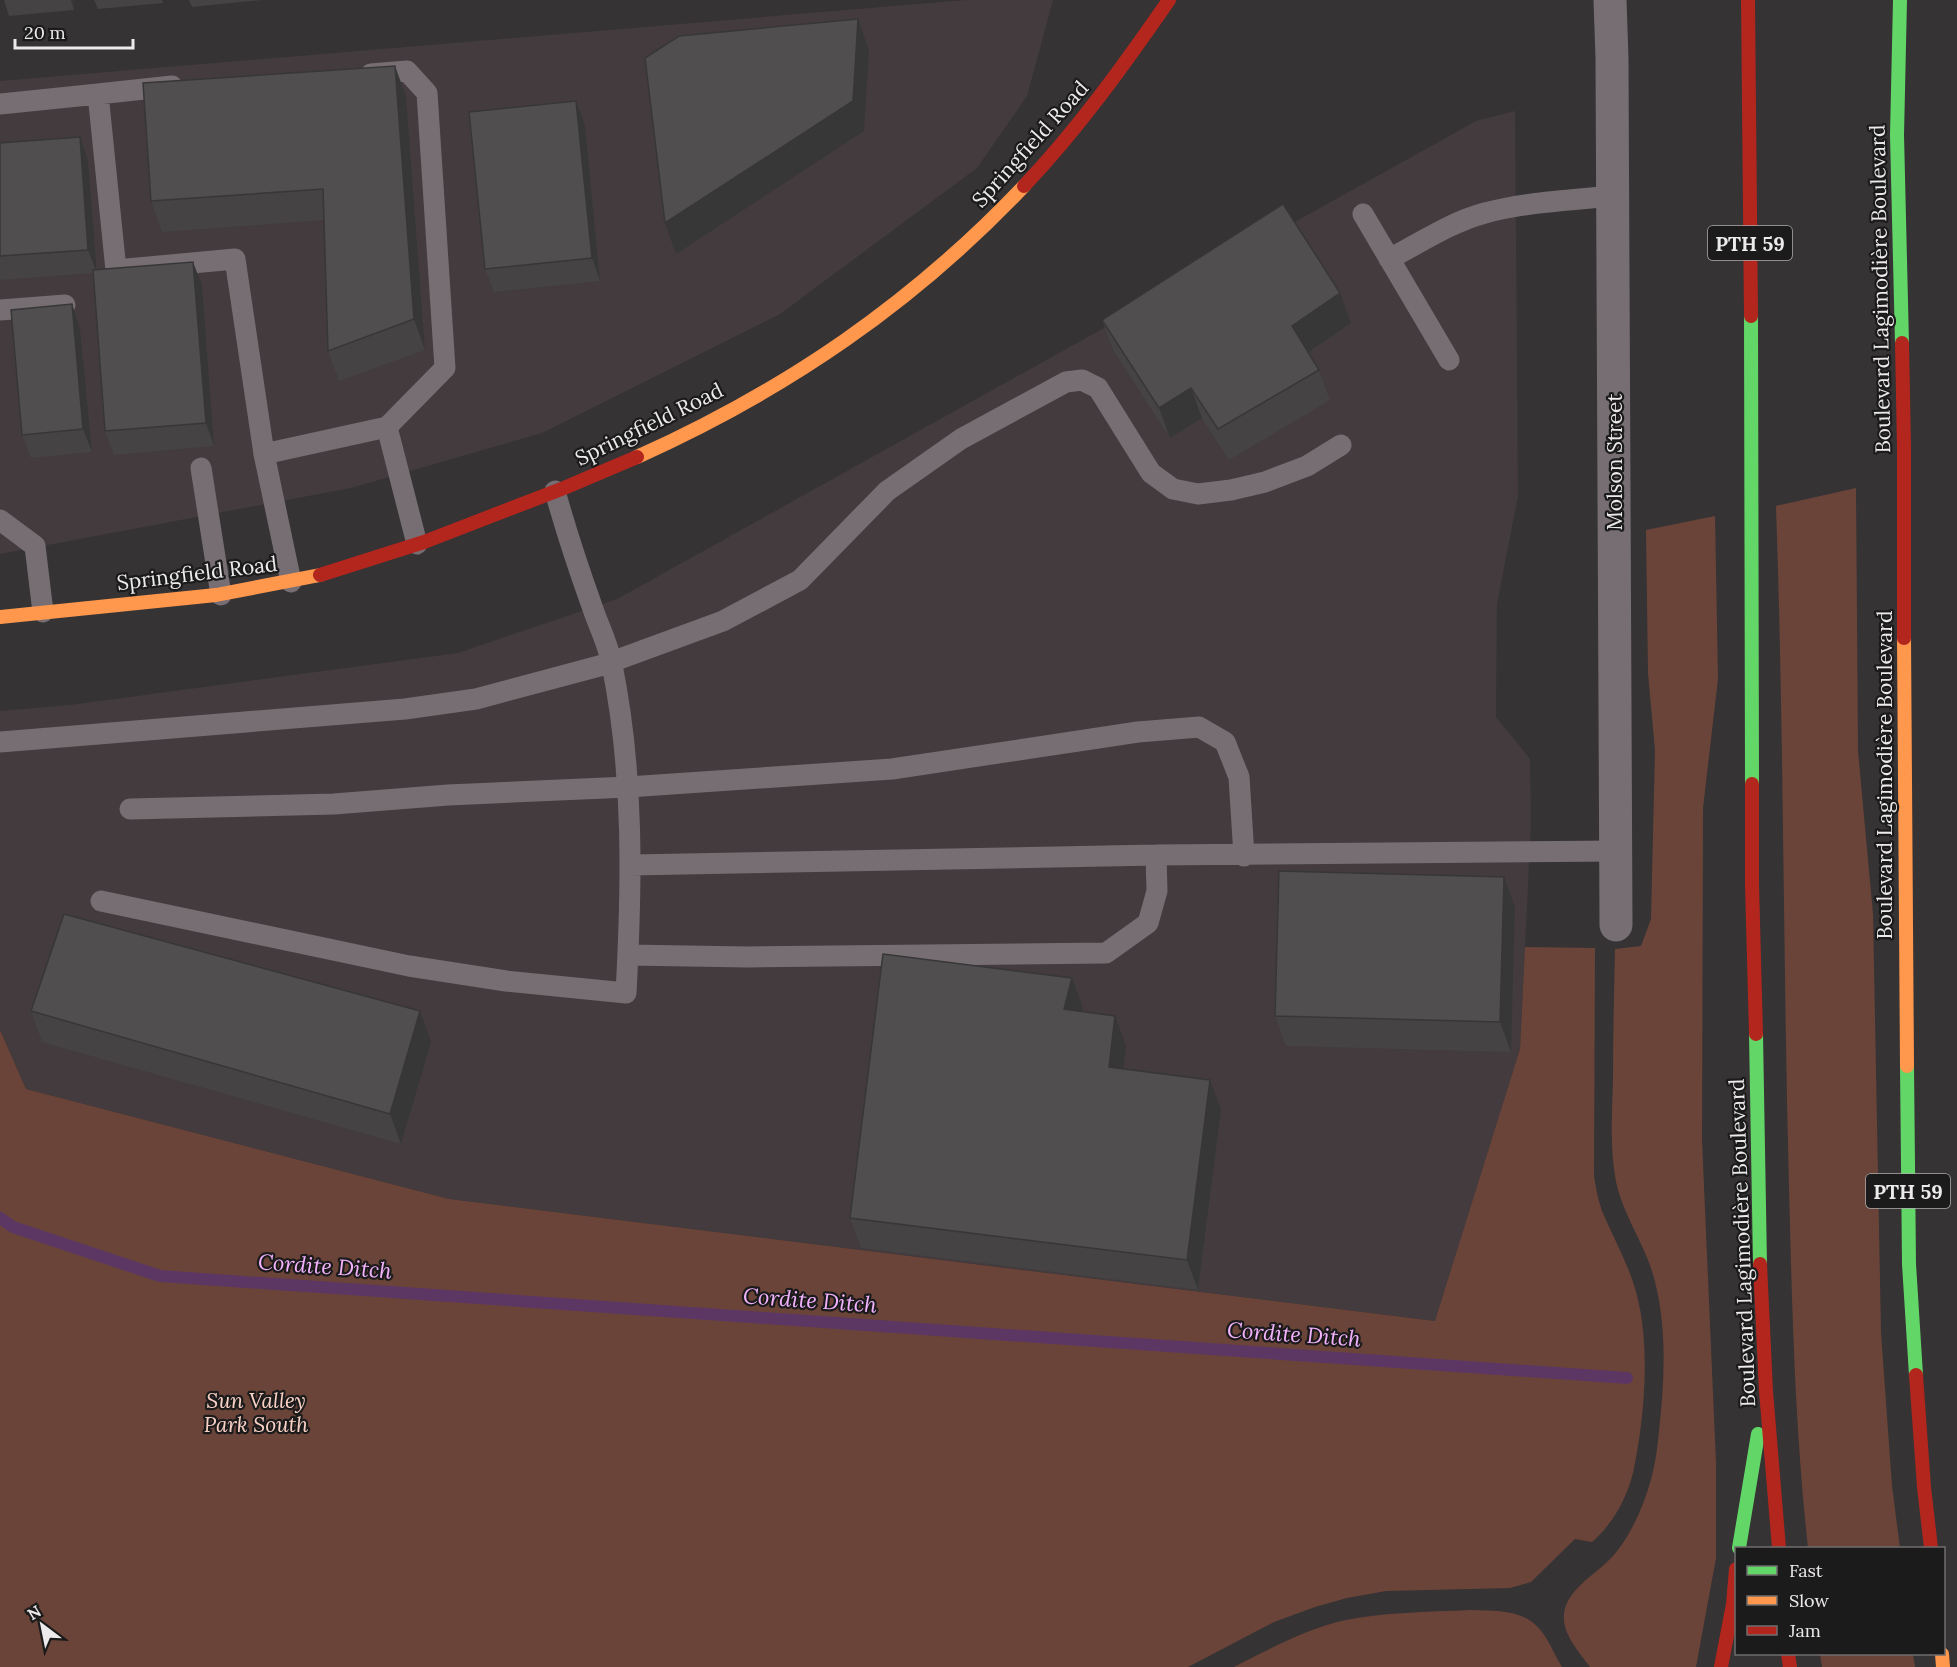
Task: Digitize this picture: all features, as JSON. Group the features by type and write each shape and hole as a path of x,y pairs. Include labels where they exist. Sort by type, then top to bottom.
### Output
{"main road":[{"name":"Springfield Road","path":"0,617 221,595 291,582 417,544 555,491 662,446 780,382 834,349 911,293 1011,201 1056,152 1132,56 1169,0"},
{"name":"Boulevard Lagimodière Boulevard","path":"1748,0 1752,473 1752,884 1759,1251 1766,1391 1779,1547"},
{"name":"Boulevard Lagimodière Boulevard","path":"1900,0 1897,135 1904,448 1904,832 1909,1264 1924,1487 1931,1547"},
{"path":"1739,1547 1766,1391"},
{"path":"1720,1667 1735,1586"}],"street":[{"name":"Molson Street","path":"1610,0 1616,925"}],"lane":[{"path":"264,454 387,427 445,368 428,93 407,71 349,75"},
{"path":"0,104 189,84"},
{"path":"98,94 116,270 235,259 264,454 291,582"},
{"path":"1389,259 1441,231 1484,213 1545,202 1613,196"},
{"path":"1363,214 1449,360"},
{"path":"0,310 65,305"},
{"path":"0,742 405,709 476,699 612,662 723,621 800,580 887,490 962,439 1066,382 1082,380 1098,388 1151,473 1173,489 1198,494 1242,488 1307,466 1341,445"},
{"path":"387,427 417,544"},
{"path":"201,468 221,595"},
{"path":"101,901 409,966 506,981 627,993 631,865 624,742 612,662 567,536 555,491"},
{"path":"0,520 35,546 43,612"},
{"path":"130,809 334,804 448,795 628,787 892,769 1138,732 1199,727 1225,742 1239,777 1244,856"},
{"path":"631,865 1156,855 1616,851"},
{"path":"628,955 770,957 1106,953 1148,923 1157,891 1156,855"}],"shaded area":[{"path":"966,0 1053,0 1027,96 977,168 780,314 542,433 351,488 0,554 0,81"},
{"path":"1515,111 1518,496 1497,604 1496,717 1530,759 1531,823 1520,1049 1436,1321 449,1199 26,1089 0,1030 0,711 70,705 458,653 617,599 1476,121"}],"green space":[{"path":"1856,488 1858,751 1873,914 1881,1333 1892,1486 1900,1547 1808,1547 1797,1413 1791,1278 1776,506"},
{"path":"1715,516 1718,679 1703,808 1702,1140 1716,1463 1716,1558 1696,1667 1590,1667 1567,1633 1564,1620 1567,1602 1578,1587 1618,1550 1640,1510 1656,1459 1663,1390 1664,1347 1656,1285 1646,1254 1617,1188 1612,1141 1615,949 1641,946 1651,919 1655,750 1648,673 1646,530"},
{"name":"Sun Valley Park South","path":"1525,947 1595,948 1594,1176 1602,1211 1633,1282 1643,1327 1645,1352 1641,1427 1633,1473 1623,1501 1606,1528 1592,1542 1575,1539 1531,1582 1510,1588 1386,1591 1347,1598 1274,1622 1188,1667 0,1667 0,1030 26,1089 449,1199 1435,1321 1520,1049"},
{"path":"1471,1610 1513,1613 1531,1622 1546,1638 1562,1667 1234,1667 1300,1635 1341,1621 1389,1614"},
{"path":"1820,1655 1913,1655 1915,1667 1822,1667"}],"building":[{"path":"858,19 853,101 665,223 645,58 679,36"},
{"path":"395,66 414,319 328,351 323,189 151,201 143,83"},
{"path":"576,101 592,258 485,269 469,112"},
{"path":"80,137 88,250 0,256 0,143"},
{"path":"1283,204 1340,293 1292,326 1319,370 1218,429 1191,388 1159,408 1102,320"},
{"path":"193,262 206,423 105,431 93,270"},
{"path":"72,304 83,429 22,435 11,310"},
{"path":"1279,871 1504,877 1500,1022 1275,1016"},
{"path":"64,914 420,1011 390,1114 31,1011"},
{"path":"883,954 1072,978 1064,1009 1115,1016 1109,1067 1210,1080 1187,1260 850,1218"}],"waterway":[{"name":"Cordite Ditch","path":"0,1218 13,1227 160,1276 1627,1378"}],"traffic: fast":[{"path":"1900,0 1897,135 1902,343"},
{"path":"1751,316 1752,784"},
{"path":"1756,1034 1760,1264"},
{"path":"1907,1066 1909,1264 1916,1375"},
{"path":"1739,1547 1758,1434"}],"traffic: slow":[{"path":"637,457 745,403 844,341 937,269 1024,186"},
{"path":"0,617 216,595 320,575"},
{"path":"1904,638 1907,1066"},
{"path":"1942,1655 1943,1667"}],"traffic: jam":[{"path":"1024,186 1100,96 1169,0"},
{"path":"1748,0 1751,316"},
{"path":"1902,343 1904,638"},
{"path":"320,575 424,542 637,457"},
{"path":"1752,784 1756,1034"},
{"path":"1760,1264 1766,1391 1779,1547"},
{"path":"1916,1375 1931,1547"},
{"path":"1721,1667 1735,1581"},
{"path":"1788,1655 1790,1667"}]}
